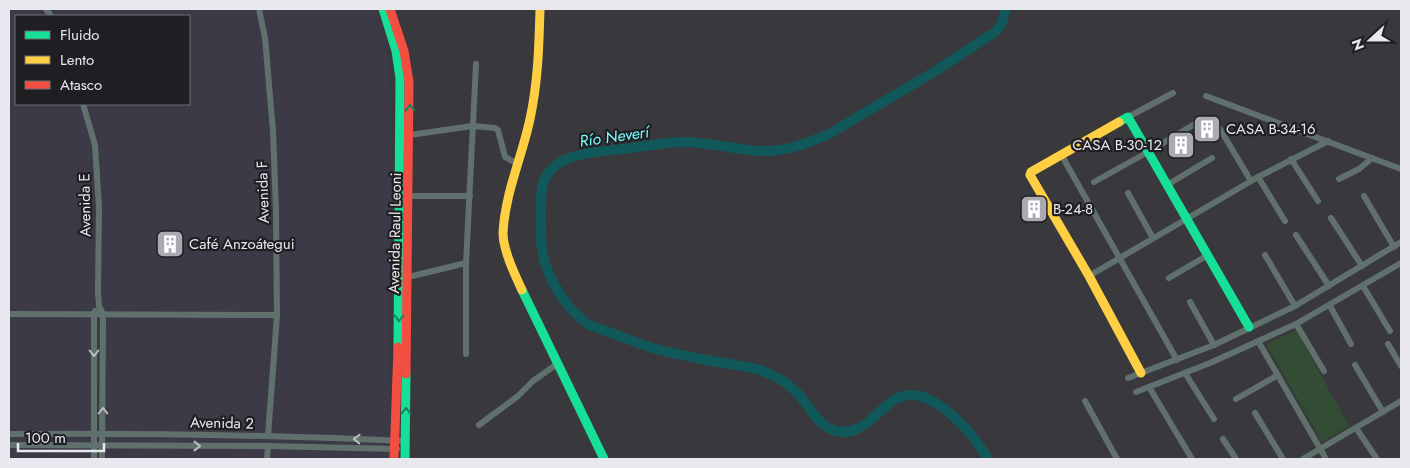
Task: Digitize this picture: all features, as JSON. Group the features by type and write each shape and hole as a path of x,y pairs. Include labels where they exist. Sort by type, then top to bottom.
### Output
{"street":[{"name":"Avenida F","path":"259,9 265,38 274,132 276,211 277,315 268,436"},
{"name":"Avenida Raul Leoni","path":"383,9 396,51 400,78 399,309 394,459"},
{"name":"Avenida Raul Leoni","path":"390,9 404,51 409,82 410,135 405,459"},
{"path":"540,9 538,75 530,120 511,184 503,234 513,271 604,459"},
{"path":"466,354 466,264 476,64"},
{"path":"1141,373 1089,276 1030,175 1031,172 1173,93"},
{"path":"1206,96 1401,169"},
{"name":"Avenida E","path":"83,105 95,145 99,208 97,274 99,306 103,314 102,459"},
{"path":"1128,117 1249,327"},
{"path":"1094,182 1203,119"},
{"path":"410,135 472,126 495,128 498,130 505,157 518,164"},
{"path":"1220,129 1251,181"},
{"path":"1089,276 1291,158 1328,141"},
{"path":"1062,156 1177,360"},
{"path":"1167,185 1212,158"},
{"path":"1291,158 1318,201"},
{"path":"1339,180 1372,158"},
{"path":"1258,177 1285,221"},
{"path":"1128,194 1153,238"},
{"path":"409,196 470,196"},
{"path":"1364,196 1394,246"},
{"path":"1331,218 1362,266"},
{"path":"1296,235 1329,286"},
{"path":"1128,378 1214,345 1295,306 1401,242"},
{"path":"1169,278 1208,255"},
{"path":"1265,255 1295,306"},
{"path":"408,277 466,264"},
{"path":"1136,392 1185,373 1296,324 1400,267"},
{"path":"1363,286 1390,331"},
{"path":"1190,302 1214,345"},
{"path":"94,459 94,313 99,306"},
{"path":"1330,306 1351,344"},
{"path":"9,314 277,315"},
{"path":"1296,324 1324,371"},
{"path":"1258,341 1326,459"},
{"path":"1388,344 1401,366"},
{"path":"479,425 557,364"},
{"path":"1355,365 1383,412"},
{"path":"1185,373 1214,419"},
{"path":"1236,399 1278,375"},
{"path":"1149,386 1192,459"},
{"path":"1085,401 1117,459"},
{"path":"1303,459 1401,401"},
{"path":"1255,413 1283,459"},
{"path":"1356,428 1376,459"},
{"name":"Avenida 2","path":"9,434 103,433 268,436 406,445"},
{"path":"1223,439 1236,459"},
{"name":"Avenida 2","path":"9,445 268,446 394,444"},
{"path":"267,459 268,446"}],"shaded area":[{"path":"9,9 375,9 387,46 391,95 390,459 9,459"}],"green space":[{"path":"1296,330 1349,426 1322,442 1266,344"}],"waterway":[{"name":"Río Neverí","path":"988,459 962,424 950,413 924,397 911,395 898,398 861,427 843,432 833,430 822,424 793,389 766,372 645,346 589,325 569,307 548,271 541,244 541,204 543,183 549,172 564,160 580,155 684,142 766,151 798,146 823,137 934,72 995,32 1001,25 1006,9"}],"traffic: fast":[{"path":"383,9 396,51 400,78 398,347"},
{"path":"1119,122 1128,117 1249,327"},
{"path":"522,290 604,459"},
{"path":"405,459 406,374"}],"traffic: slow":[{"path":"522,290 507,255 503,233 507,204 533,105 538,64 540,9"},
{"path":"1119,122 1031,172 1030,175 1089,276 1141,373"}],"traffic: jam":[{"path":"390,9 404,51 409,82 406,374"},
{"path":"394,459 398,347"}],"place":[{"name":"CASA B-34-16","path":"1207,129"},
{"name":"CASA B-30-12","path":"1181,145"},
{"name":"B-24-8","path":"1034,209"},
{"name":"Café Anzoátegui","path":"170,244"}]}
